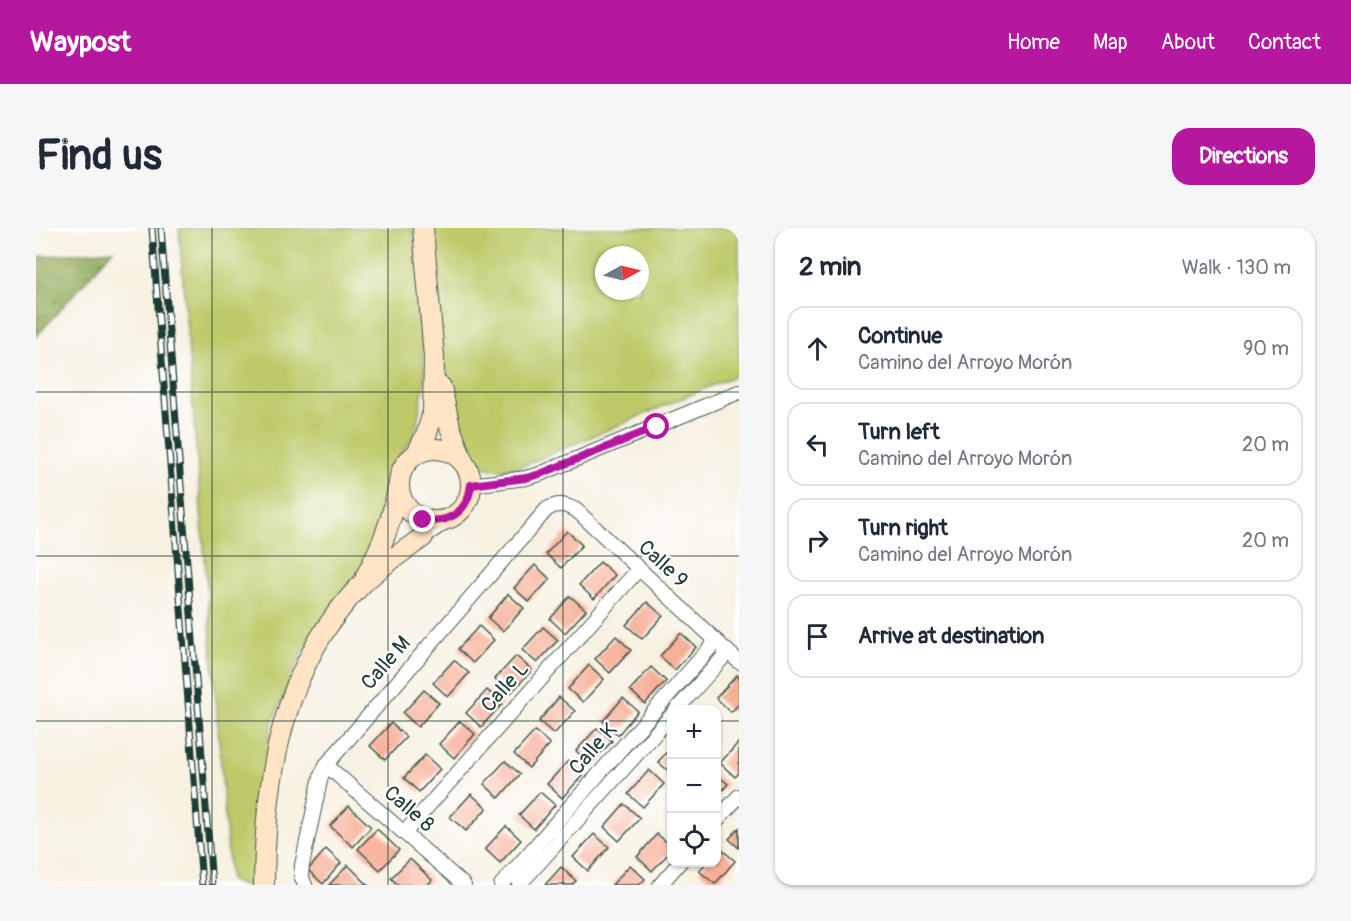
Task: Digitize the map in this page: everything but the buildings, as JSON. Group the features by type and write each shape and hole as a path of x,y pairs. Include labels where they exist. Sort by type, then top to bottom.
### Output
{"street":[{"path":"264,885 266,821 271,776 283,723 303,668 320,638 362,583 383,543 392,519 401,471 417,453 427,433 433,411 434,357 423,228"},
{"path":"434,357 450,427 463,462"},
{"path":"471,485 540,474 739,392"},
{"path":"362,583 456,515 465,507 470,496 470,472 454,453 442,449 429,449 417,453"},
{"path":"399,484 400,496 405,506 423,520 434,522 456,515"},
{"name":"Calle 9","path":"555,505 565,505 576,510 739,662"},
{"name":"Calle M","path":"303,880 321,776 326,765 547,509 555,505"},
{"name":"Calle L","path":"405,832 638,570"},
{"name":"Calle K","path":"501,885 716,641"},
{"path":"680,705 728,652"},
{"name":"Calle K","path":"519,885 667,720"},
{"name":"Calle 8","path":"326,765 464,885"},
{"path":"721,817 739,796"},
{"path":"660,885 676,867"}],"green space":[{"path":"413,228 425,378 415,435 393,463 377,529 360,571 334,602 303,650 272,723 259,807 254,885 240,885 230,880 179,229"},
{"path":"429,228 739,228 739,374 518,468 491,469 467,455 434,357"},
{"path":"113,250 36,337 36,257"}],"railway":[{"path":"152,228 202,885"},
{"path":"161,228 212,885"}],"route":[{"path":"423,520 434,522 456,515 465,507 470,496 471,485 540,474 657,427"}]}
